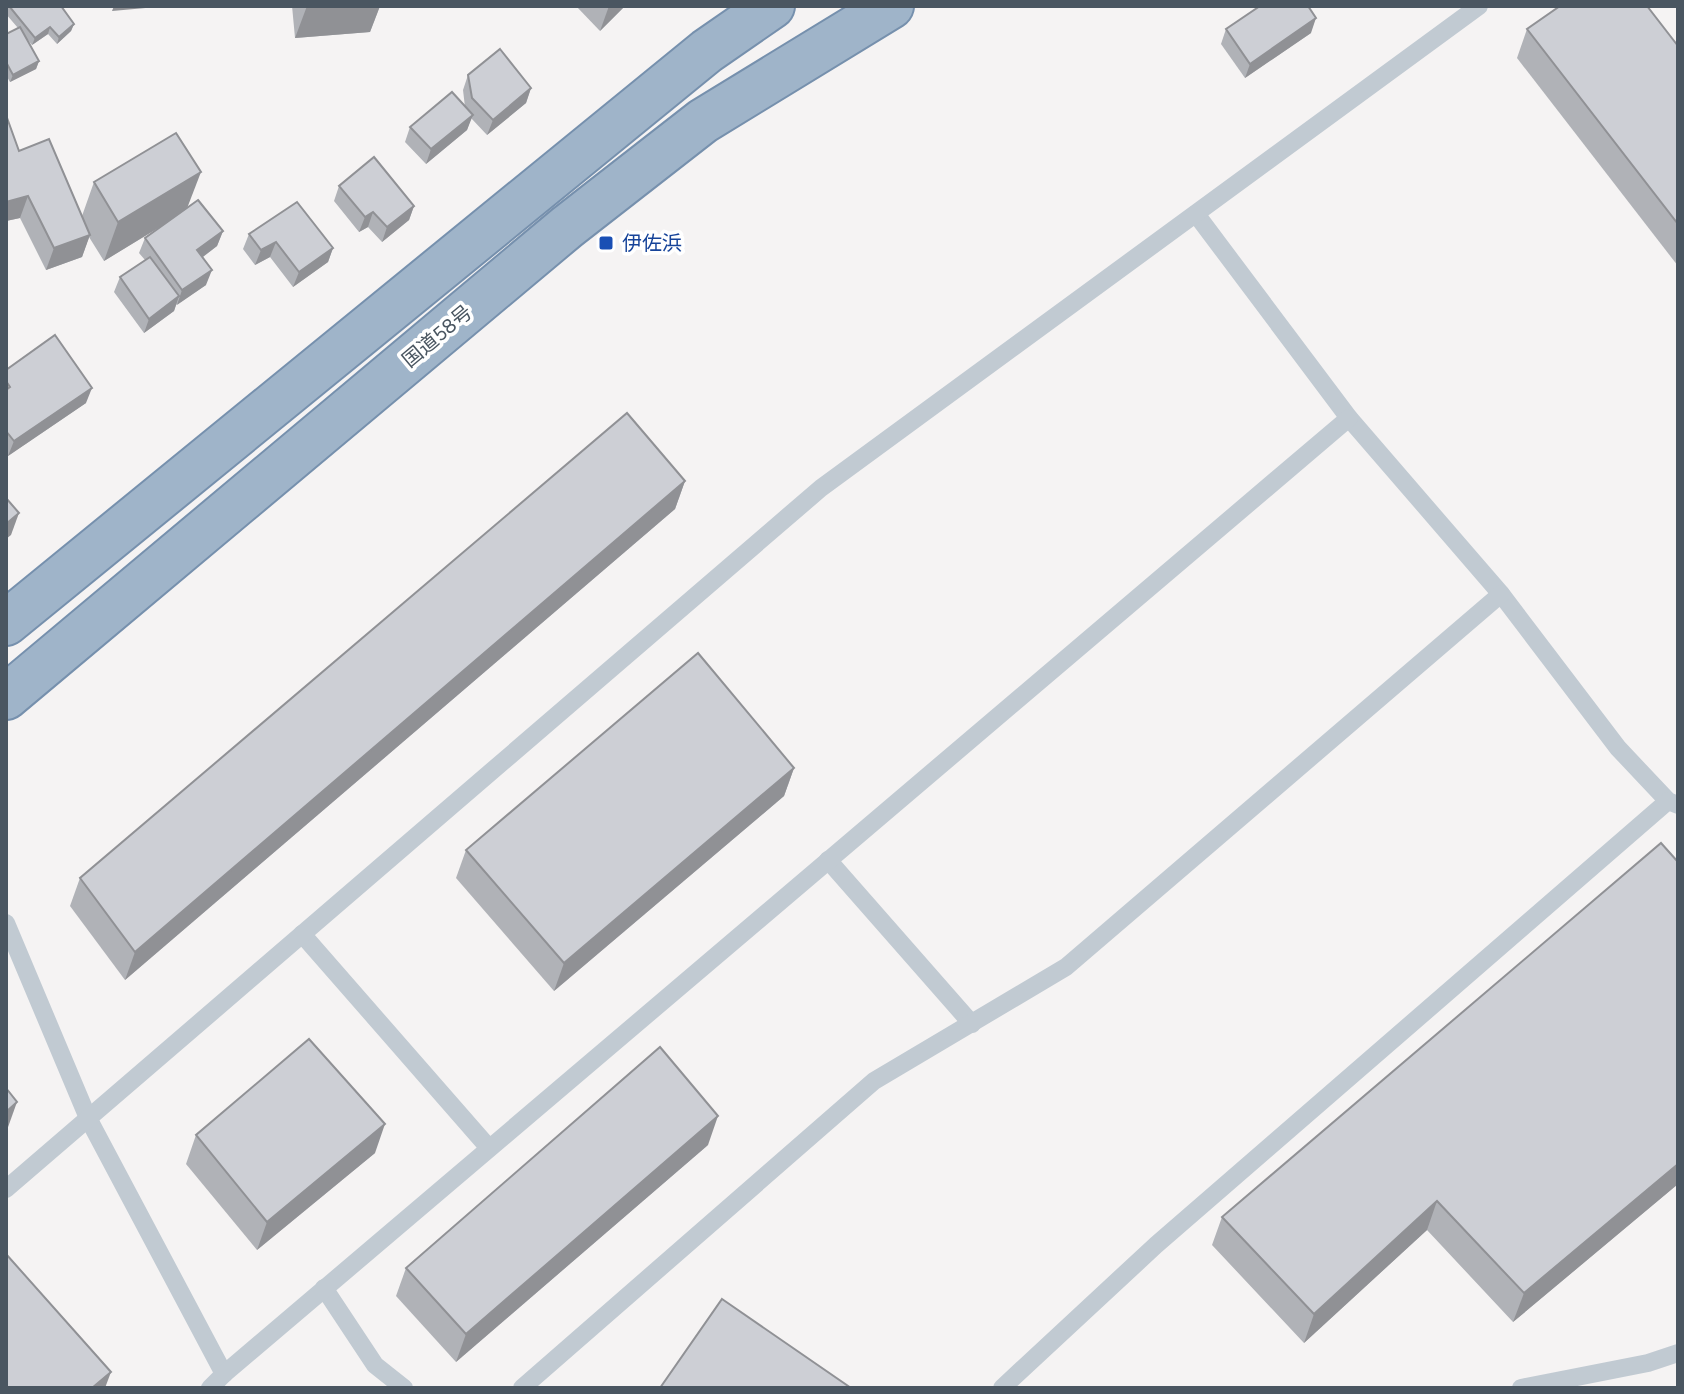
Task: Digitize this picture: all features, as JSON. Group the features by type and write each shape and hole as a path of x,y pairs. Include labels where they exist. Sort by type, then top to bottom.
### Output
{"highway":[{"path":"707,51 732,6"},
{"path":"6,623 707,51 772,6"},
{"name":"国道58号","path":"6,697 567,227 703,121 891,6"}],"lane":[{"path":"6,1189 821,488 1479,6"},
{"path":"1002,1388 1156,1245 1673,803 1618,748 1501,594 1349,418 1196,214"},
{"path":"210,1388 1349,418"},
{"path":"522,1388 874,1081 1066,967 1501,594"},
{"path":"828,860 972,1024"},
{"path":"6,923 88,1118 224,1374"},
{"path":"302,934 489,1148"},
{"path":"324,1288 375,1365 404,1388"},
{"path":"1521,1388 1648,1363 1678,1353"}],"building":[{"path":"9,6 61,6 74,24 59,37 50,27 35,38"},
{"path":"1260,6 1308,6 1316,18 1250,64 1226,29"},
{"path":"1560,6 1647,6 1678,46 1678,224 1527,29"},
{"path":"20,27 39,61 13,75 6,62 6,34"},
{"path":"500,49 531,88 493,120 472,98 468,75"},
{"path":"452,92 473,115 431,149 410,127"},
{"path":"6,115 19,151 49,139 90,235 54,248 28,196 6,202"},
{"path":"176,133 201,172 118,222 94,182"},
{"path":"374,157 414,206 387,227 373,212 365,217 339,186"},
{"path":"198,200 223,231 197,250 212,270 182,290 145,238"},
{"path":"297,202 333,248 299,272 276,242 261,250 249,234"},
{"path":"150,257 179,296 149,319 120,277"},
{"path":"55,335 92,388 14,441 6,431 6,390 10,387 6,381 6,370"},
{"path":"627,413 685,481 135,952 80,878"},
{"path":"6,498 19,513 6,524"},
{"path":"698,653 794,768 564,963 466,850"},
{"path":"1661,843 1678,862 1678,1164 1524,1293 1437,1201 1314,1314 1222,1217"},
{"path":"309,1039 385,1124 267,1222 196,1135"},
{"path":"660,1047 718,1116 466,1334 406,1268"},
{"path":"6,1088 17,1102 6,1112"},
{"path":"6,1254 111,1372 92,1388 6,1388"},
{"path":"722,1299 851,1388 660,1388"}],"place":[{"name":"伊佐浜","path":"606,243"}]}
